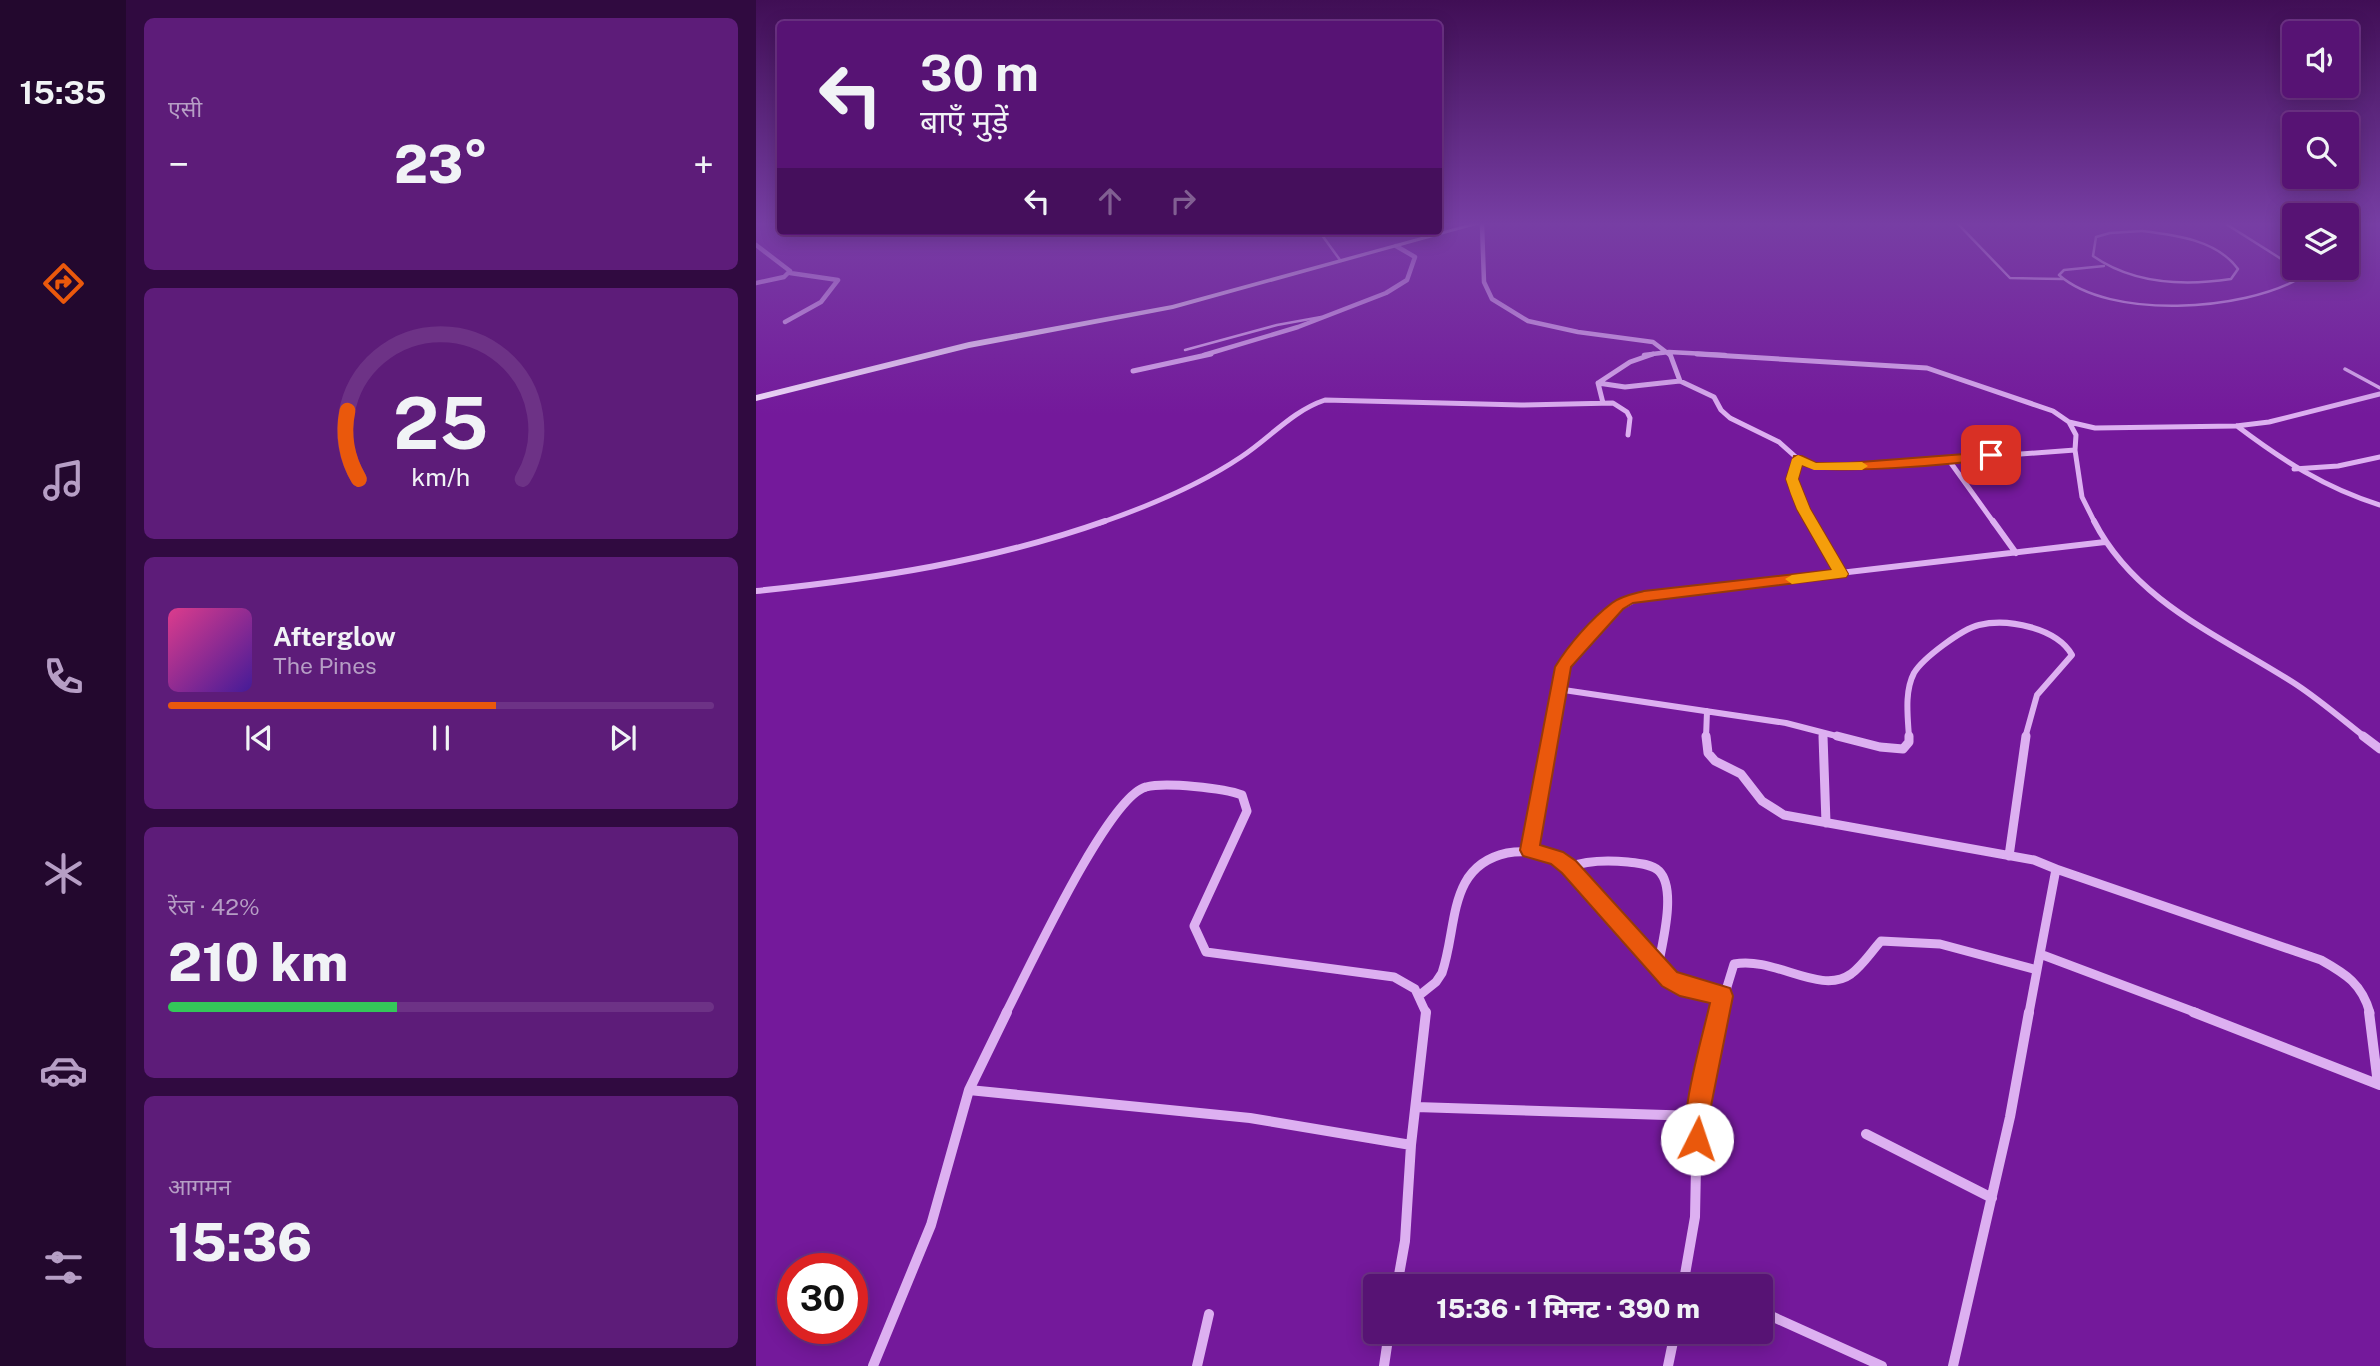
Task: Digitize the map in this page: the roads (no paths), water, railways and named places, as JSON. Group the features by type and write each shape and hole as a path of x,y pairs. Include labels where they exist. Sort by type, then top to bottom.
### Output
{"street":[{"path":"785,322 821,302 832,288"},
{"path":"756,398 970,345 1135,316 1238,288"},
{"path":"1133,371 1218,353 1331,316 1394,288"},
{"path":"1487,288 1488,293 1519,317 1564,330 1653,342 1669,352 1681,381"},
{"path":"1598,383 1613,374 1622,364 1639,356 1669,352 1927,368 2053,411 2069,422 2095,428 2236,426 2269,422 2380,394"},
{"path":"1598,383 1625,387 1681,381 1714,397 1721,410 1730,418 1779,442 1798,459 1814,466 1847,467 2075,450"},
{"path":"1598,383 1603,403"},
{"path":"2370,397 2380,402"},
{"path":"756,591 849,582 1070,534 1165,498 1213,476 1260,444 1300,409 1325,400 1521,405 1613,403 1627,412 1630,418 1628,435"},
{"path":"2069,422 2076,435 2075,450 2082,497 2105,542 2127,571 2154,596 2300,687 2380,749"},
{"path":"2236,426 2294,469 2345,496 2380,505"},
{"path":"2294,469 2338,466 2380,457"},
{"path":"1798,459 1792,479 1803,509 1841,574"},
{"path":"1948,459 2016,553"},
{"path":"1530,850 1563,667 1571,654 1618,606 1628,600 2105,542"},
{"path":"1558,689 1786,723 1880,747 1903,748 1909,742 1910,683 1915,673 1922,664 1972,627 1981,622 1993,621 2058,638 2072,655 2037,695 2026,734 2010,856"},
{"path":"1707,711 1706,745 1715,761 1741,774 1771,808 1784,815 2034,860 2320,960 2341,971 2358,985 2366,1003 2376,1037 2379,1085 2040,954"},
{"path":"1823,733 1826,823"},
{"path":"873,1366 931,1225 970,1090 1096,841 1128,799 1146,787 1226,789 1242,795 1247,811 1194,926 1206,952 1394,977 1410,983 1421,995 1426,1011 1411,1145 1405,1241 1399,1274"},
{"path":"1421,995 1439,979 1450,949 1464,880 1473,866 1484,857 1498,853 1530,850 1556,857 1569,867 1669,979 1680,985 1723,996"},
{"path":"1569,867 1587,860 1601,859 1646,864 1660,871 1666,879 1668,893 1658,967"},
{"path":"1953,1366 2024,1052 2056,869"},
{"path":"1685,1274 1695,1217 1697,1116 1723,996 1734,964 1746,959 1763,961 1818,981 1838,981 1848,977 1881,941 1911,938 1952,945 2037,970"},
{"path":"970,1090 1250,1118 1411,1145"},
{"path":"1416,1107 1697,1116"},
{"path":"1866,1134 1992,1198"},
{"path":"1197,1366 1209,1314"},
{"path":"1773,1317 1882,1366"},
{"path":"1384,1366 1388,1344"},
{"path":"1668,1366 1673,1344"}],"lane":[{"path":"2078,288 2118,301 2160,305 2231,300 2286,288"},
{"path":"1185,350 1303,319 1331,316"},
{"path":"2345,369 2380,388"}]}
